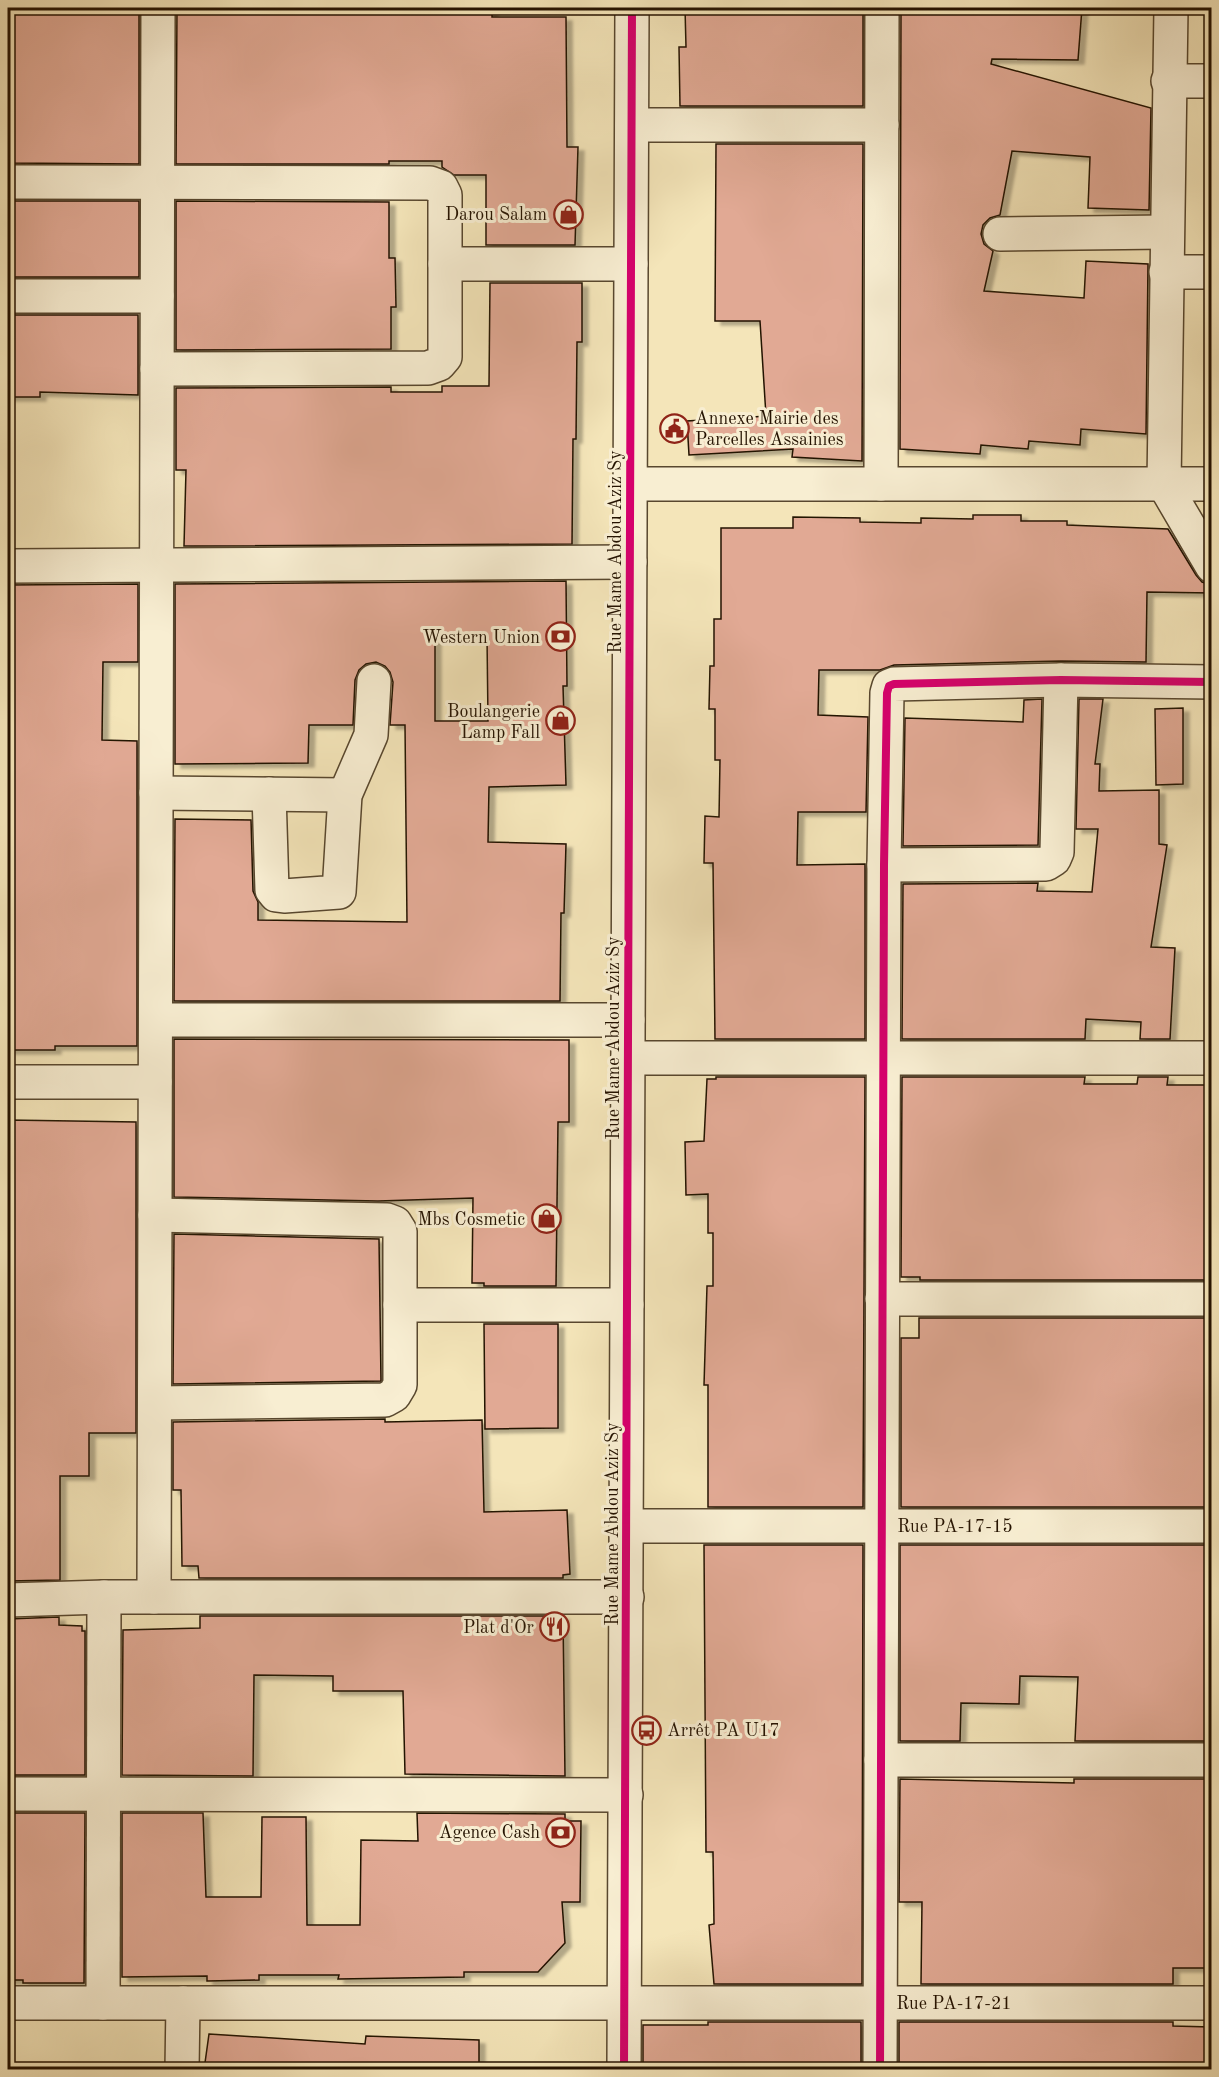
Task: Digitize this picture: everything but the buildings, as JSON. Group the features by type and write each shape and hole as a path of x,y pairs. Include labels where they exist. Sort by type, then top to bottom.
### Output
{"street":[{"path":"154,1597 158,8"},
{"name":"Rue Mame Abdou Aziz Sy","path":"624,2070 632,8"},
{"path":"881,484 882,8"},
{"path":"1171,8 1168,81 1164,484 1212,566"},
{"path":"1168,81 1212,81"},
{"path":"632,125 882,125"},
{"path":"8,182 430,183 441,187 446,195 445,357 439,364 428,368 157,369"},
{"path":"1000,234 1166,232"},
{"path":"445,264 631,264"},
{"path":"1166,272 1212,272"},
{"path":"8,296 157,296"},
{"path":"630,484 1212,484"},
{"path":"8,566 630,562"},
{"path":"880,2070 884,865 889,687 894,684 1061,680 1212,682"},
{"path":"884,865 1046,864 1054,859 1057,852 1061,680"},
{"path":"269,794 272,890 276,895 284,896 339,892 345,795 371,735 374,681"},
{"path":"156,792 345,795"},
{"path":"156,1020 628,1020"},
{"path":"628,1058 1212,1058"},
{"path":"8,1082 155,1082"},
{"path":"155,1215 387,1220 395,1223 400,1231 399,1385 394,1395 385,1400 155,1403"},
{"path":"882,1299 1212,1299"},
{"path":"400,1305 627,1305"},
{"name":"Rue PA-17-15","path":"627,1526 1212,1526"},
{"path":"8,1600 104,1597 627,1597"},
{"path":"103,2003 104,1597"},
{"path":"880,1760 1212,1760"},
{"path":"8,1794 626,1795"},
{"name":"Rue PA-17-21","path":"8,2003 1212,2003"},
{"path":"182,2070 183,2003"}],"cycle path":[{"path":"624,2070 632,8"},
{"path":"880,2070 884,865 887,693 889,686 894,684 1061,680 1212,682"}],"place":[{"name":"Darou Salam","path":"568,214"},
{"name":"Annexe Mairie des Parcelles Assainies","path":"674,428"},
{"name":"Western Union","path":"561,637"},
{"name":"Boulangerie Lamp Fall","path":"561,721"},
{"name":"Mbs Cosmetic","path":"546,1219"},
{"name":"Plat d'Or","path":"555,1627"},
{"name":"Arrêt PA U17","path":"646,1730"},
{"name":"Agence Cash","path":"561,1832"}]}
